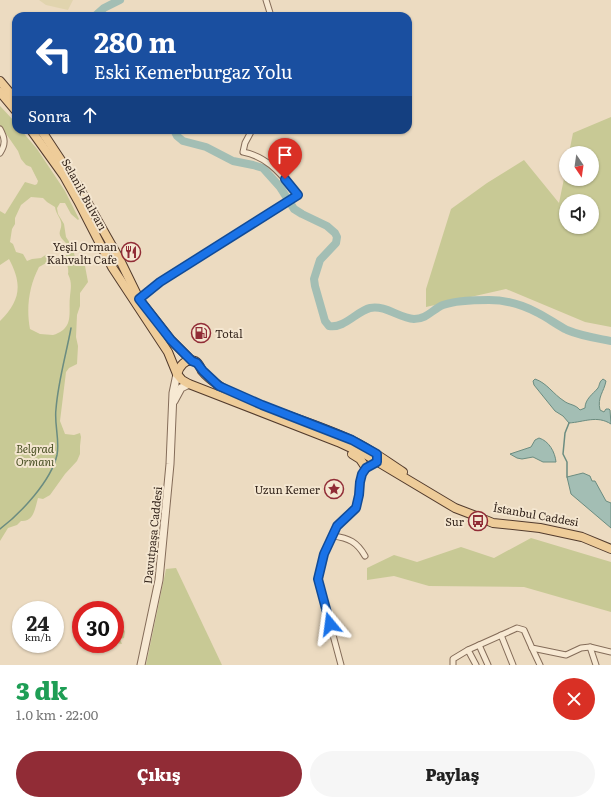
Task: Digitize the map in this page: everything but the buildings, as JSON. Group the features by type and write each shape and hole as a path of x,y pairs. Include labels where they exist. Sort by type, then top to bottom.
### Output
{"main road":[{"path":"0,81 12,95"},
{"path":"0,92 12,106"},
{"name":"Selanik Bulvarı","path":"34,134 50,154 64,176 112,267 168,352 177,374"},
{"name":"Selanik Bulvarı","path":"44,134 78,186 120,260 139,299 171,340 192,361"},
{"path":"187,361 197,363 219,386 262,405 352,440 375,458 189,384 182,380 177,374 181,366 187,361"},
{"path":"189,384 194,383 200,378 203,371"},
{"path":"338,442 351,454 360,459 366,468 375,458"},
{"name":"İstanbul Caddesi","path":"375,458 455,508 494,523 589,537 611,544"},
{"name":"İstanbul Caddesi","path":"589,537 611,549"}],"street":[{"path":"266,0 270,12"},
{"path":"0,129 5,139 4,147 0,153"},
{"path":"139,299 160,282 298,195 272,164 257,156 243,152 245,143 250,134"},
{"name":"Davutpaşa Caddesi","path":"141,665 160,575 170,464 173,405 172,394 177,374"},
{"path":"173,405 177,393 181,388 189,384"},
{"path":"341,665 318,579 324,554 337,526 356,508 360,482 366,468"},
{"path":"333,536 341,537 359,546 365,556"},
{"path":"453,665 453,659 468,650 517,628 524,630 540,665"},
{"path":"501,635 513,665"},
{"path":"479,645 488,665"},
{"path":"532,648 566,655 581,648 590,647 611,652"},
{"path":"590,647 596,665"},
{"path":"468,650 476,665"}],"shaded area":[{"path":"39,0 73,0 68,10 46,5"},
{"path":"535,379 543,383 564,401 580,410 585,408 588,399 598,388 603,379 606,381 599,405 600,410 604,412 606,409 610,410 611,424 606,421 596,419 569,423 563,416 555,411 534,385 533,381"},
{"path":"539,438 543,439 551,447 556,462 543,462 533,457 522,459 510,454 531,447 535,440"},
{"path":"583,473 590,476 592,481 595,481 606,501 611,503 611,528 571,494 567,477"}],"green space":[{"name":"Belgrad Ormanı","path":"0,106 12,119 12,134 24,134 37,149 65,191 79,219 78,220 71,214 65,203 60,203 57,208 58,214 64,224 66,237 72,246 75,257 85,266 88,282 80,293 76,337 78,346 77,364 69,368 66,372 60,421 65,434 74,435 80,433 81,437 80,454 77,461 65,474 50,495 43,499 38,498 35,510 31,517 8,528 0,541 0,321 12,307 18,285 9,259 0,265 0,211 5,214 25,182 35,185 38,181 31,167 26,165 21,159 18,151 0,125","holes":["31,197 43,198 55,207 60,220 60,236 66,243 66,260 71,285 70,314 68,324 60,332 53,335 40,334 30,329 28,313 29,297 33,282 39,267 48,262 49,259 47,254 41,258 27,261 23,254 16,252 13,244 10,242 12,229 15,224 15,218 21,205"]},
{"path":"611,117 611,327 585,322 506,289 426,307 426,289 451,209 487,183 524,160 559,203 559,234 599,234 599,194 561,194 562,186 599,186 599,146 570,146 573,133"},
{"path":"531,538 611,562 611,612 524,587 429,586 394,576 367,580 367,568 394,555 417,562 461,547 494,558"},
{"path":"176,568 222,665 146,665 166,569"}],"waterway":[{"path":"100,12 120,0"},
{"path":"176,134 183,141 206,147 233,161 263,168 280,187 294,209 327,226 335,233 337,237 336,243 320,260 314,279 325,321 329,326 340,325 360,312 370,308 382,308 408,318 419,319 448,303 495,300 508,302 526,308 572,332 611,341"},
{"path":"0,529 34,496 42,486 54,465 58,449 56,420 57,399 71,328"},
{"path":"567,477 567,462 563,454 565,433 569,423"}],"place":[{"name":"Yeşil Orman Kahvaltı Cafe","path":"131,252"},
{"name":"Total","path":"201,333"},
{"name":"Uzun Kemer","path":"334,489"},
{"name":"Sur","path":"478,521"}],"route":[{"path":"285,179 298,195 160,282 139,299 181,351 192,361 195,361 219,386 262,405 352,440 377,454 377,462 366,468 362,474 356,508 337,526 324,554 318,579 330,624"}]}
